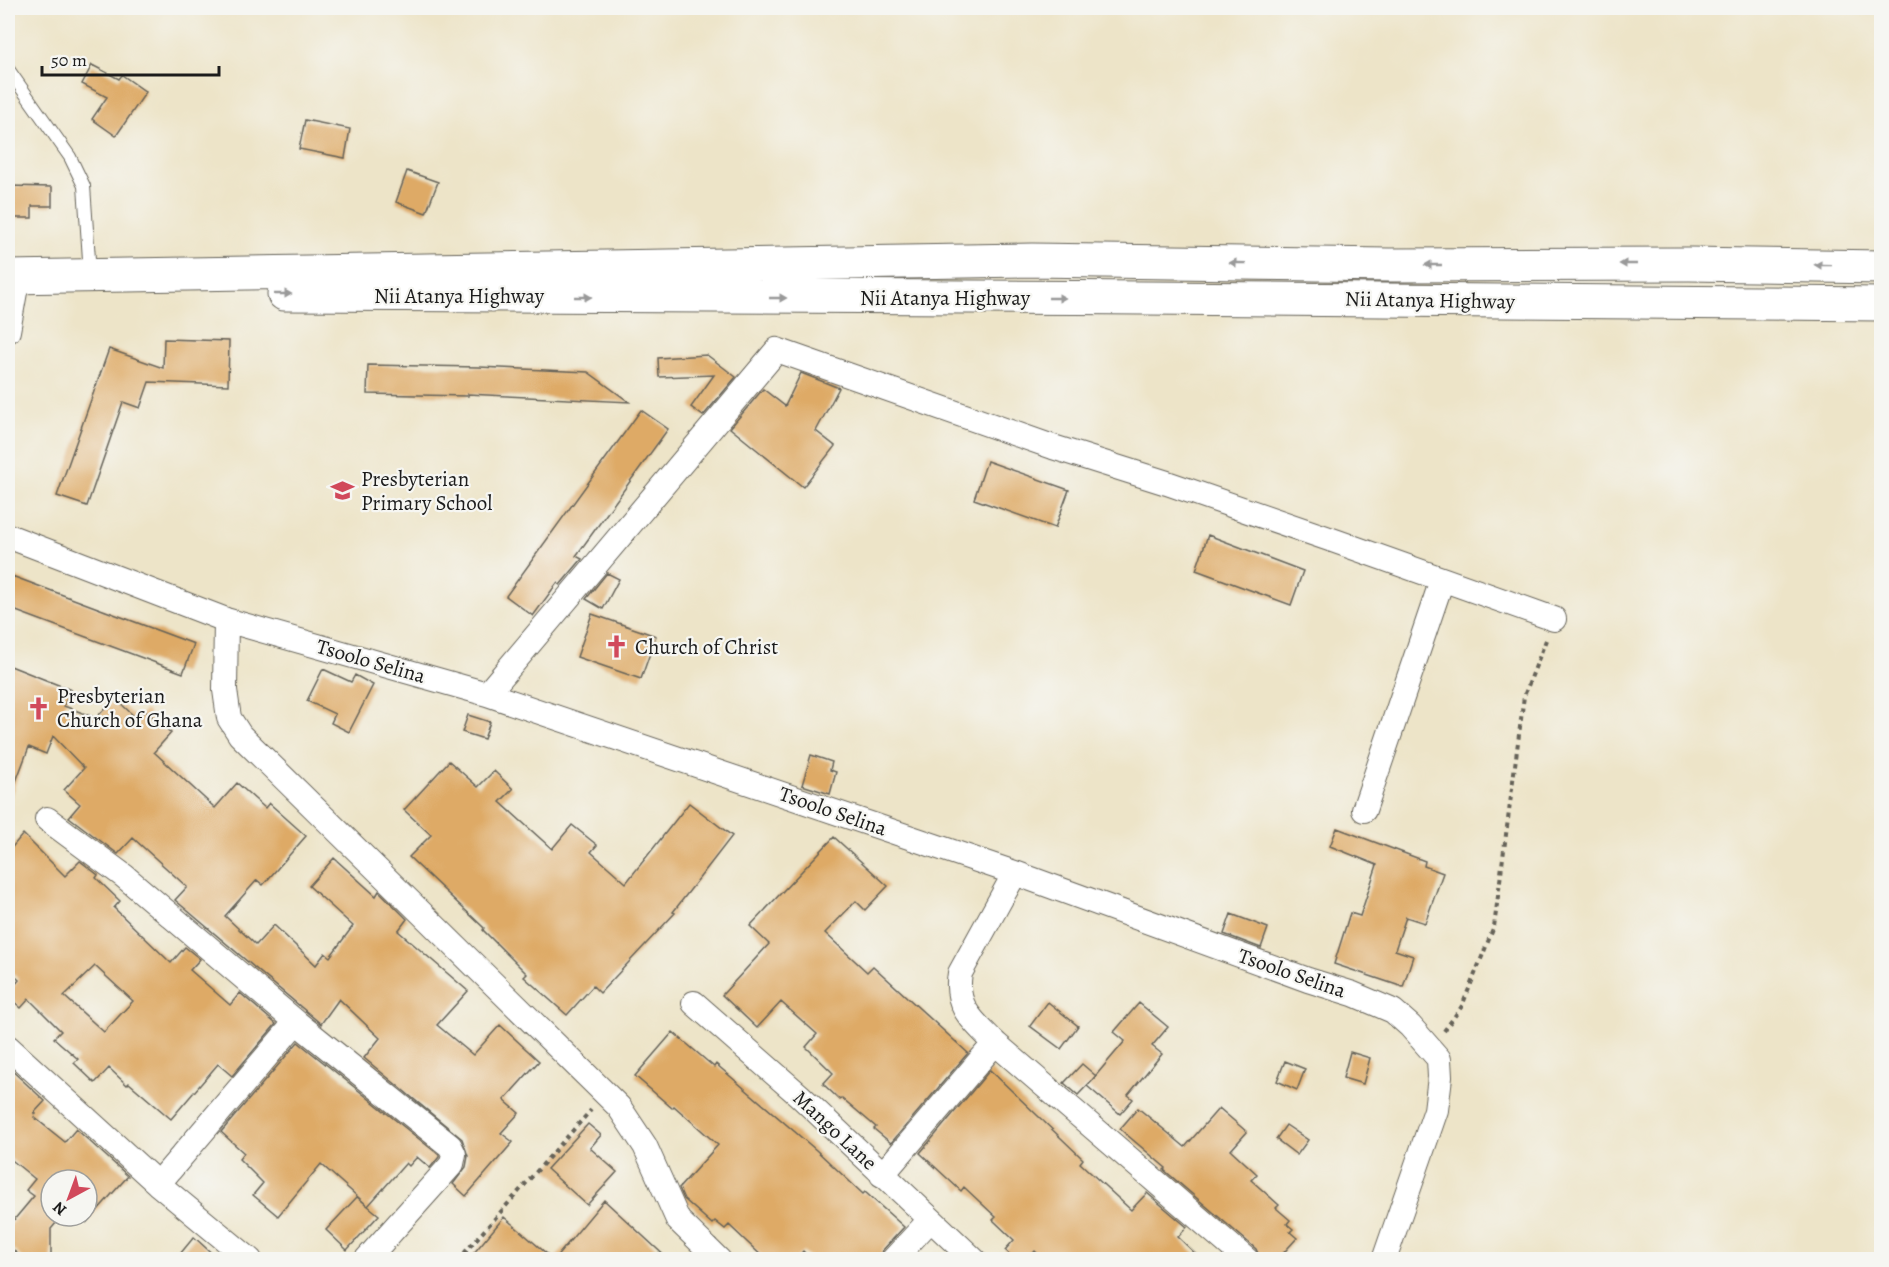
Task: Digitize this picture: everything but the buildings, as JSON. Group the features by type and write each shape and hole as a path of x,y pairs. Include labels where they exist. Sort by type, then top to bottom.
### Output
{"main road":[{"path":"13,285 90,276 1032,260 1389,265 1689,264 1881,267"},
{"name":"Nii Atanya Highway","path":"13,285 722,298 1353,299 1881,304"}],"street":[{"path":"8,332 13,285"},
{"path":"487,694 777,350 1053,447 1167,483 1323,537 1554,619"},
{"name":"Tsoolo Selina","path":"8,536 226,621 487,694 1015,873 1308,980 1353,994 1393,1011 1410,1026 1439,1059 1440,1077 1436,1110 1384,1260"},
{"path":"1364,810 1442,580"},
{"path":"226,621 225,690 229,718 240,735 619,1107 645,1146 678,1220 719,1260"},
{"path":"47,819 124,876 296,1022 450,1146 454,1154 452,1164 366,1260"},
{"path":"1015,873 960,974 959,1000 965,1011 995,1043 1247,1260"},
{"name":"Mango Lane","path":"694,1003 799,1095 974,1260"},
{"path":"159,1184 296,1022"},
{"path":"882,1175 995,1043"},
{"path":"8,1047 159,1184 250,1260"},
{"path":"893,1260 930,1220"}],"lane":[{"path":"8,69 79,172 84,186 90,276"}],"path":[{"path":"1431,1049 1462,1006 1494,927 1524,696 1554,619"},
{"path":"458,1260 605,1093"}],"place":[{"name":"Presbyterian Primary School","path":"343,491"},
{"name":"Church of Christ","path":"617,647"},
{"name":"Presbyterian Church of Ghana","path":"39,708"}]}
